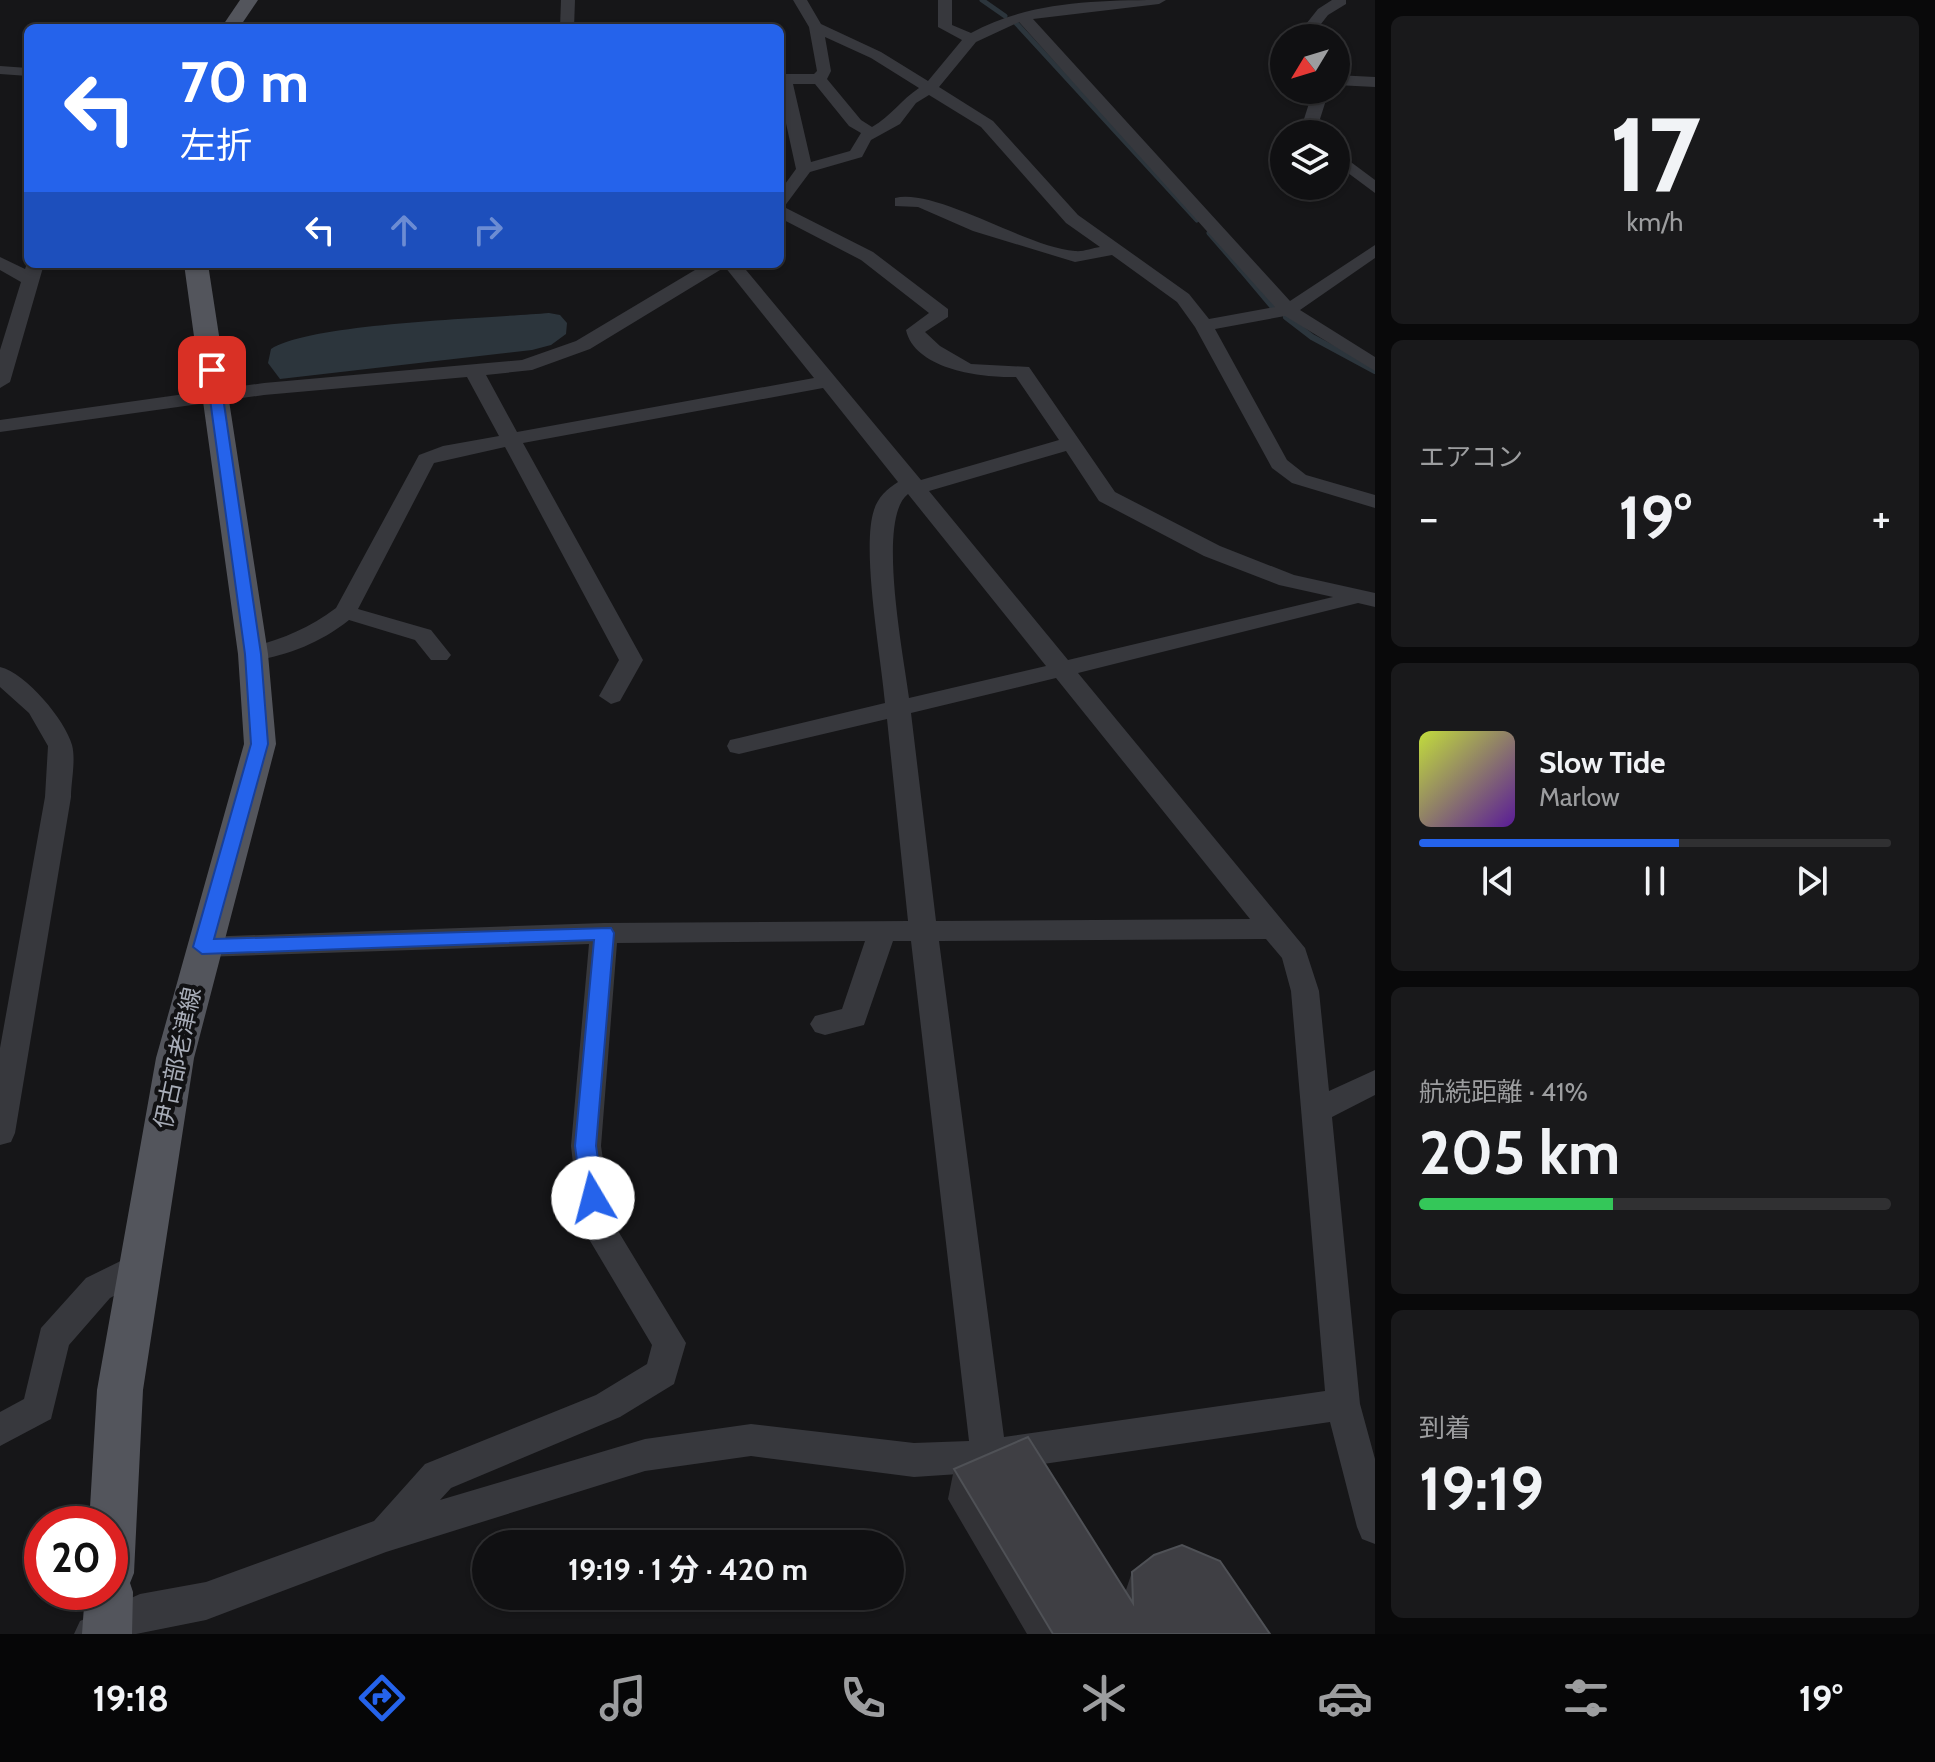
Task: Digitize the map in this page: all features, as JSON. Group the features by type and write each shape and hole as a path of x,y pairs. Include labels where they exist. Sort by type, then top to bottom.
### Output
{"main road":[{"path":"233,24 249,0"},
{"name":"伊古部老津線","path":"114,1506 120,1390 175,1058 202,947 260,744 253,654 197,268"}],"street":[{"path":"567,24 568,0"},
{"path":"800,0 816,27 824,71 819,79"},
{"path":"945,0 945,27 971,39"},
{"path":"784,197 804,169 856,154 865,137 894,121 911,100 931,87 971,39 996,25 1070,5 1159,0"},
{"path":"1313,24 1323,12 1339,4 1339,0"},
{"path":"1022,16 1144,147 1288,310 1375,365"},
{"path":"816,27 876,55 987,124 1072,219 1183,298 1204,326 1279,464 1299,479 1375,502"},
{"path":"0,70 24,72"},
{"path":"784,79 819,79"},
{"path":"819,79 855,123 872,133"},
{"path":"1350,81 1375,82"},
{"path":"784,87 804,169"},
{"path":"1350,167 1375,188"},
{"path":"901,202 920,202 979,227 1075,257 1112,250"},
{"path":"784,213 867,256 941,313 915,330 917,338 957,368 1022,371 1107,496 1212,551 1287,580 1366,597"},
{"path":"1204,326 1288,310 1375,250"},
{"path":"0,262 31,272 0,382"},
{"path":"0,426 217,396 474,372 553,359 583,345 711,268"},
{"path":"735,268 1295,955 1305,991 1343,1404 1375,1527"},
{"path":"474,372 631,660 611,696"},
{"path":"253,654 277,650 322,630 345,612 426,459 512,439 829,381"},
{"path":"989,1456 921,933 911,803 897,706 880,542 884,506 894,491 1069,444"},
{"path":"739,746 1366,597"},
{"path":"345,612 423,635 439,655"},
{"path":"0,674 39,708 60,746 58,797 0,1133"},
{"path":"202,947 604,933 1272,929"},
{"path":"825,1024 854,1017 882,932"},
{"path":"386,1534 438,1476 608,1406 662,1373 669,1343 596,1224 586,1146 604,933"},
{"path":"1317,1110 1375,1082"},
{"path":"0,1430 39,1408 53,1339 98,1288 141,1265"},
{"path":"104,1622 206,1601 386,1534 645,1455 751,1440 914,1460 989,1456 1343,1404"}],"shaded area":[{"path":"549,313 560,315 567,323 566,334 551,345 532,350 280,379 268,363 271,349 292,340 323,333 403,323"}],"building":[{"path":"1028,1437 1133,1603 1132,1572 1154,1555 1182,1545 1220,1561 1270,1634 1053,1634 954,1469"}],"waterway":[{"path":"982,0 1005,16"},
{"path":"1016,23 1197,220"},
{"path":"1209,233 1241,270"},
{"path":"1240,268 1272,306"},
{"path":"1286,317 1312,337 1375,371"}],"route":[{"path":"212,370 253,654 260,744 202,947 604,933 586,1146 593,1198"}]}
